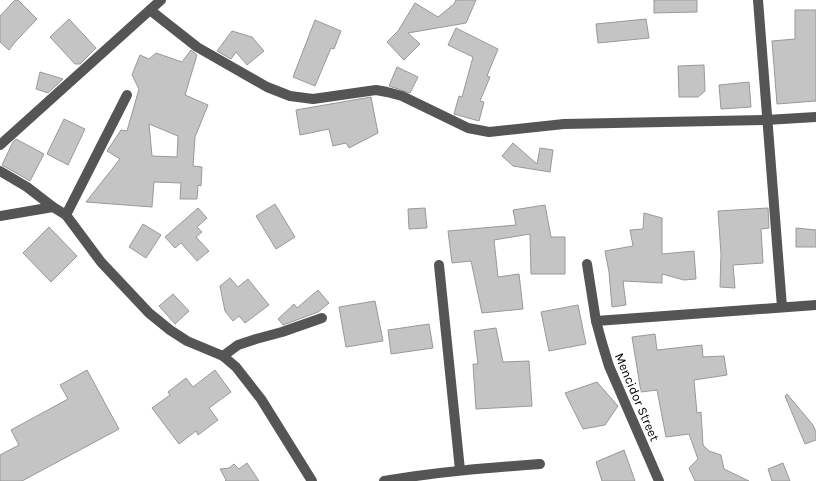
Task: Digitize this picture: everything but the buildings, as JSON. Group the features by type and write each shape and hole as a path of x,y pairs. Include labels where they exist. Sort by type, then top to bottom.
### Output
{"street":[{"path":"0,145 161,0"},
{"path":"758,0 766,120 782,308"},
{"path":"150,10 197,47 267,88 290,96 313,99 376,90 387,92 402,96 468,128 489,132 564,124 766,120 816,117"},
{"path":"66,215 127,95"},
{"path":"0,172 27,187 66,215 101,262 149,313 170,330 187,341 223,356 236,366 254,389 312,481"},
{"path":"0,216 53,207"},
{"name":"Mencidor Street","path":"586,264 596,321 609,366 659,481"},
{"path":"439,265 460,470"},
{"path":"596,321 816,305"},
{"path":"223,356 238,344 282,332 322,318"},
{"path":"384,481 460,470 540,464"}]}
